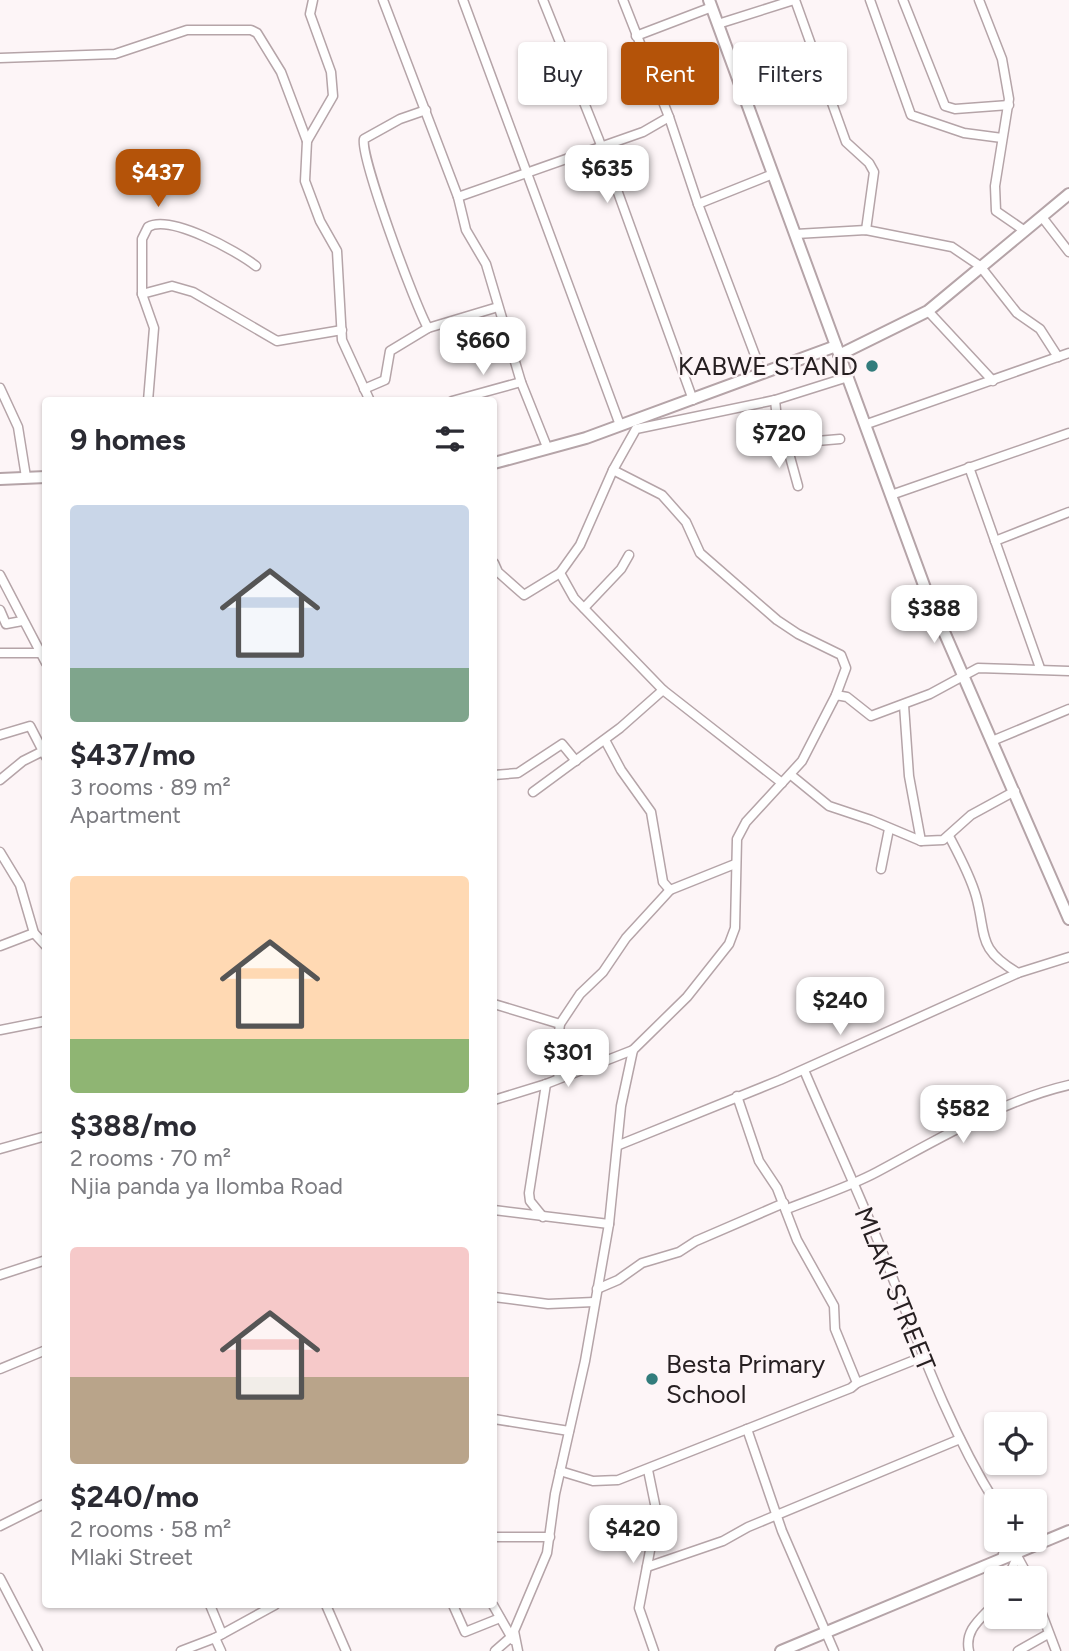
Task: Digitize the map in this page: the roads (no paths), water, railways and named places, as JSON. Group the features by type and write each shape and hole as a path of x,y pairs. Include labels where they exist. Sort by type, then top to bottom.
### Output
{"street":[{"path":"307,141 333,96 331,72 310,14 313,0"},
{"path":"383,0 458,197 466,230 484,260 521,382 547,447"},
{"path":"463,0 620,425"},
{"path":"543,0 601,146 693,400"},
{"path":"623,0 669,117 698,204 761,371"},
{"path":"718,24 795,0 846,142 869,163 874,172 866,230"},
{"path":"870,0 911,115 964,133 1002,138"},
{"path":"902,0 945,106 956,109 1009,105"},
{"path":"979,0 1005,68 1009,105 995,186 996,211 1025,231"},
{"path":"636,36 711,3 925,588 1069,919"},
{"path":"0,58 115,54 187,30 251,30 257,33 281,72 307,141 305,181 320,221 337,251 345,350 368,397"},
{"path":"426,110 366,136 362,151 428,328"},
{"path":"458,197 643,132 669,117"},
{"path":"698,204 774,174"},
{"path":"497,462 586,438 693,400 761,371 838,351 928,312 1069,194"},
{"path":"1042,217 1069,252"},
{"path":"148,397 154,328 142,294 142,239 153,224 171,225 220,242 256,266"},
{"path":"796,234 866,230 952,247 980,266 1007,303 1040,329 1058,358"},
{"path":"142,294 172,286 193,292 277,341 342,330"},
{"path":"364,389 384,380 390,351 428,328 498,307"},
{"path":"928,312 993,381"},
{"path":"867,424 1069,353"},
{"path":"497,570 524,595 560,573 583,538 613,470 636,429 775,400 848,377"},
{"path":"467,397 521,382"},
{"path":"0,388 18,427 26,477"},
{"path":"775,400 777,443 780,449 840,439"},
{"path":"891,495 1067,434 1069,446"},
{"path":"787,446 798,486"},
{"path":"969,467 1040,668"},
{"path":"497,1099 546,1084 633,1050 687,997 729,944 735,928 737,839 746,821 791,775 836,695 846,668 841,655 798,634 777,620 700,553 686,522 662,495 613,470"},
{"path":"0,479 42,477"},
{"path":"995,541 1065,513 1069,523"},
{"path":"583,608 621,569 629,555"},
{"path":"560,573 583,608 663,690 782,783"},
{"path":"0,576 22,621 42,651"},
{"path":"0,610 6,624 22,621"},
{"path":"0,653 42,653"},
{"path":"836,695 848,696 871,716 904,705 978,668 1069,671"},
{"path":"533,792 605,740 663,690"},
{"path":"904,705 909,776 921,841"},
{"path":"992,741 1069,709"},
{"path":"0,735 30,726 42,746"},
{"path":"605,740 650,811 663,882 670,890"},
{"path":"497,775 518,773 562,744 576,761"},
{"path":"0,780 23,761 42,750"},
{"path":"791,775 829,806 921,841 937,842 949,836 971,815 1015,791"},
{"path":"881,869 889,828"},
{"path":"949,836 976,897 985,941 997,959 1018,973"},
{"path":"0,852 20,885 34,933 42,942"},
{"path":"559,1077 555,1063 560,1024 580,994 603,972 626,938 670,890 735,864"},
{"path":"0,946 34,933"},
{"path":"618,1145 804,1070 1018,973 1069,957"},
{"path":"497,1005 560,1024"},
{"path":"0,1030 42,1022"},
{"path":"495,1651 512,1638 516,1623 543,1565 550,1537 559,1471 609,1224 627,1068 633,1050"},
{"path":"611,1058 627,1068"},
{"name":"MLAKI STREET","path":"804,1070 877,1239 922,1357 960,1439 988,1489"},
{"path":"523,1214 529,1197 546,1084"},
{"path":"597,1289 618,1280 642,1263 678,1252 696,1241 851,1182 1027,1096 1069,1085"},
{"path":"737,1096 760,1161 785,1206 797,1240 834,1306 835,1329 857,1383"},
{"path":"0,1149 42,1137"},
{"path":"529,1197 543,1217"},
{"path":"497,1210 609,1224"},
{"path":"0,1264 3,1274 42,1262"},
{"path":"497,1297 548,1304 594,1302"},
{"path":"0,1369 42,1352"},
{"path":"559,1471 605,1483 648,1470 922,1357"},
{"path":"497,1419 569,1431"},
{"path":"747,1429 778,1516 834,1651"},
{"path":"647,1567 687,1551 723,1542 960,1439"},
{"path":"648,1470 657,1509 639,1608 654,1651"},
{"path":"0,1526 42,1505"},
{"path":"780,1651 1069,1531"},
{"path":"497,1537 550,1537"},
{"path":"1002,1559 1003,1552"},
{"path":"1012,1566 1016,1555"},
{"path":"1016,1555 1022,1566"},
{"path":"0,1577 38,1651"},
{"path":"211,1608 221,1651"},
{"path":"181,1651 218,1636 269,1608"},
{"path":"327,1608 346,1651"},
{"path":"454,1608 465,1632 499,1618"},
{"path":"494,1608 518,1651"},
{"path":"969,1651 967,1638 970,1630 984,1615"},
{"path":"1046,1629 1056,1651"},
{"path":"1017,1651 1048,1634"}],"place":[{"name":"KABWE STAND","path":"872,366"},
{"name":"Besta Primary School","path":"652,1379"}]}
